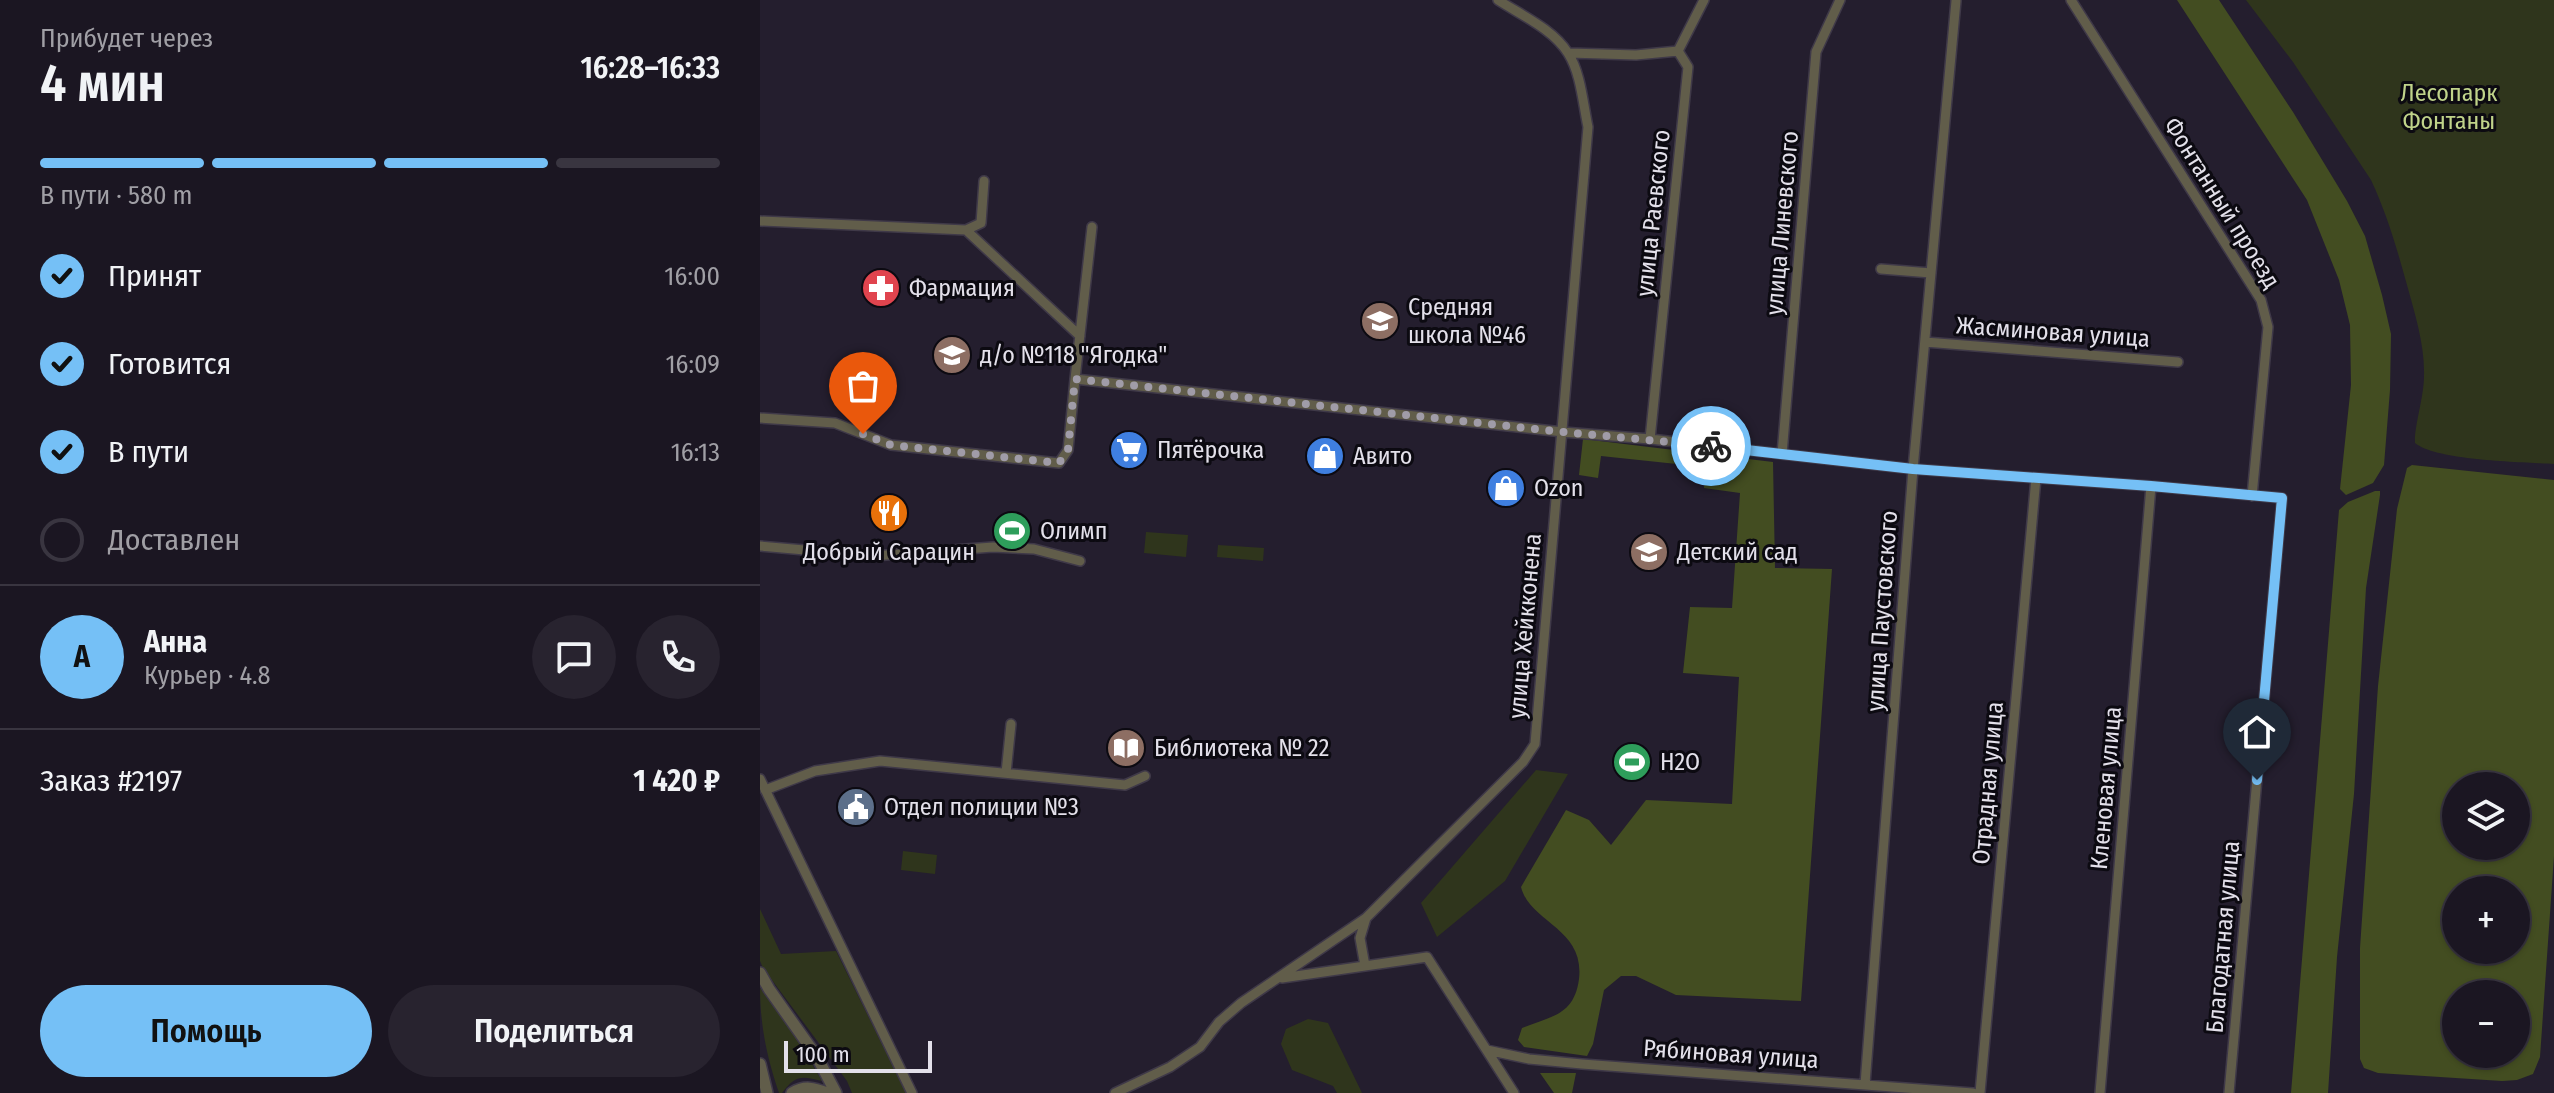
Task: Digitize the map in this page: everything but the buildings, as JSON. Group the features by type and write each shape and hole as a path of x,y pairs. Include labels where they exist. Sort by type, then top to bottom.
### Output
{"street":[{"path":"1498,0 1551,34 1569,53 1636,55 1678,51 1704,0"},
{"name":"улица Линевского","path":"1782,454 1816,52 1840,0"},
{"name":"улица Паустовского","path":"1865,1084 1913,469 1956,0"},
{"name":"Фонтанный проезд","path":"2071,0 2261,300 2268,327 2252,496"},
{"name":"улица Раевского","path":"1650,439 1688,67 1678,51"},
{"name":"улица Хейкконена","path":"1115,1093 1170,1067 1200,1047 1219,1022 1241,1003 1366,918 1523,762 1535,744 1588,127 1569,53"},
{"path":"760,221 966,230 981,223 984,181"},
{"path":"760,418 835,423 891,445 1056,463 1062,461 1068,450 1092,227"},
{"path":"966,230 1080,336"},
{"path":"1881,269 1931,273"},
{"name":"Жасминовая улица","path":"1925,342 2178,362"},
{"path":"1075,379 1913,469 2252,496"},
{"name":"Отрадная улица","path":"1980,1093 2036,478"},
{"name":"Кленовая улица","path":"2100,1093 2151,486"},
{"name":"Благодатная улица","path":"2229,1093 2282,498 2252,496"},
{"path":"760,546 873,556 993,547 1034,549 1080,561"},
{"path":"1006,773 1011,724"},
{"path":"765,790 815,771 880,761 1125,785 1145,776"},
{"path":"760,779 912,1093"},
{"path":"1365,966 1360,938 1366,918"},
{"path":"1278,979 1427,957 1514,1093"},
{"path":"760,973 817,1057 836,1093"},
{"name":"Рябиновая улица","path":"1487,1050 1529,1059 1582,1064 1973,1093"},
{"path":"760,1064 767,1093"},
{"path":"792,1093 801,1088 813,1088 827,1093"}],"green space":[{"path":"2177,0 2219,0 2293,112 2365,236 2391,334 2390,390 2384,465 2373,483 2346,495 2340,489 2351,385 2350,325 2339,280 2307,200"},
{"name":"Лесопарк Фонтаны","path":"2246,0 2554,0 2554,464 2461,457 2442,454 2415,443 2424,384 2423,353 2410,296 2382,206 2371,180 2293,62"},
{"path":"1583,439 1773,462 1775,568 1832,569 1801,1001 1676,995 1636,976 1621,976 1604,990 1593,1044 1587,1056 1524,1047 1518,1040 1522,1028 1566,1008 1572,1001 1579,979 1579,962 1574,948 1526,899 1521,887 1566,810 1589,820 1611,845 1646,800 1732,804 1739,677 1683,673 1690,607 1732,608 1740,493 1704,488 1705,467 1601,456 1598,478 1579,475"},
{"path":"2412,465 2554,480 2554,856 2540,1057 2533,1074 2517,1080 2378,1073 2364,1068 2360,1059 2360,948 2378,686 2397,509 2407,468"},
{"path":"2380,491 2380,495 2366,588 2354,794 2337,957 2328,1093 2291,1093 2339,510 2348,502"},
{"path":"1146,532 1188,535 1186,557 1144,553"},
{"path":"1218,545 1264,548 1263,561 1217,557"},
{"path":"1536,770 1568,774 1505,881 1437,937 1421,903"},
{"path":"903,851 937,855 935,874 901,870"},
{"path":"760,909 781,954 836,951 906,1093 852,1093 847,1081 763,968 760,961"},
{"path":"760,988 801,1045 822,1081 799,1078 779,1093 765,1041"},
{"path":"1308,1019 1328,1023 1362,1093 1337,1093 1333,1086 1292,1070 1281,1044 1286,1029"},
{"path":"1540,1073 1576,1073 1572,1093 1554,1093"}],"way so far":[{"path":"863,434 891,445 1059,463 1068,450 1075,379 1711,446"}],"place":[{"name":"Фармация","path":"881,288"},
{"name":"Средняя школа №46","path":"1380,321"},
{"name":"д/о №118 \"Ягодка\"","path":"952,355"},
{"name":"Пятёрочка","path":"1129,450"},
{"name":"Авито","path":"1325,456"},
{"name":"Ozon","path":"1506,488"},
{"name":"Добрый Сарацин","path":"889,513"},
{"name":"Олимп","path":"1012,531"},
{"name":"Детский сад","path":"1649,552"},
{"name":"Библиотека № 22","path":"1126,748"},
{"name":"H2O","path":"1632,762"},
{"name":"Отдел полиции №3","path":"856,807"}],"route":[{"path":"1711,446 1913,469 2282,498 2257,780"}]}
